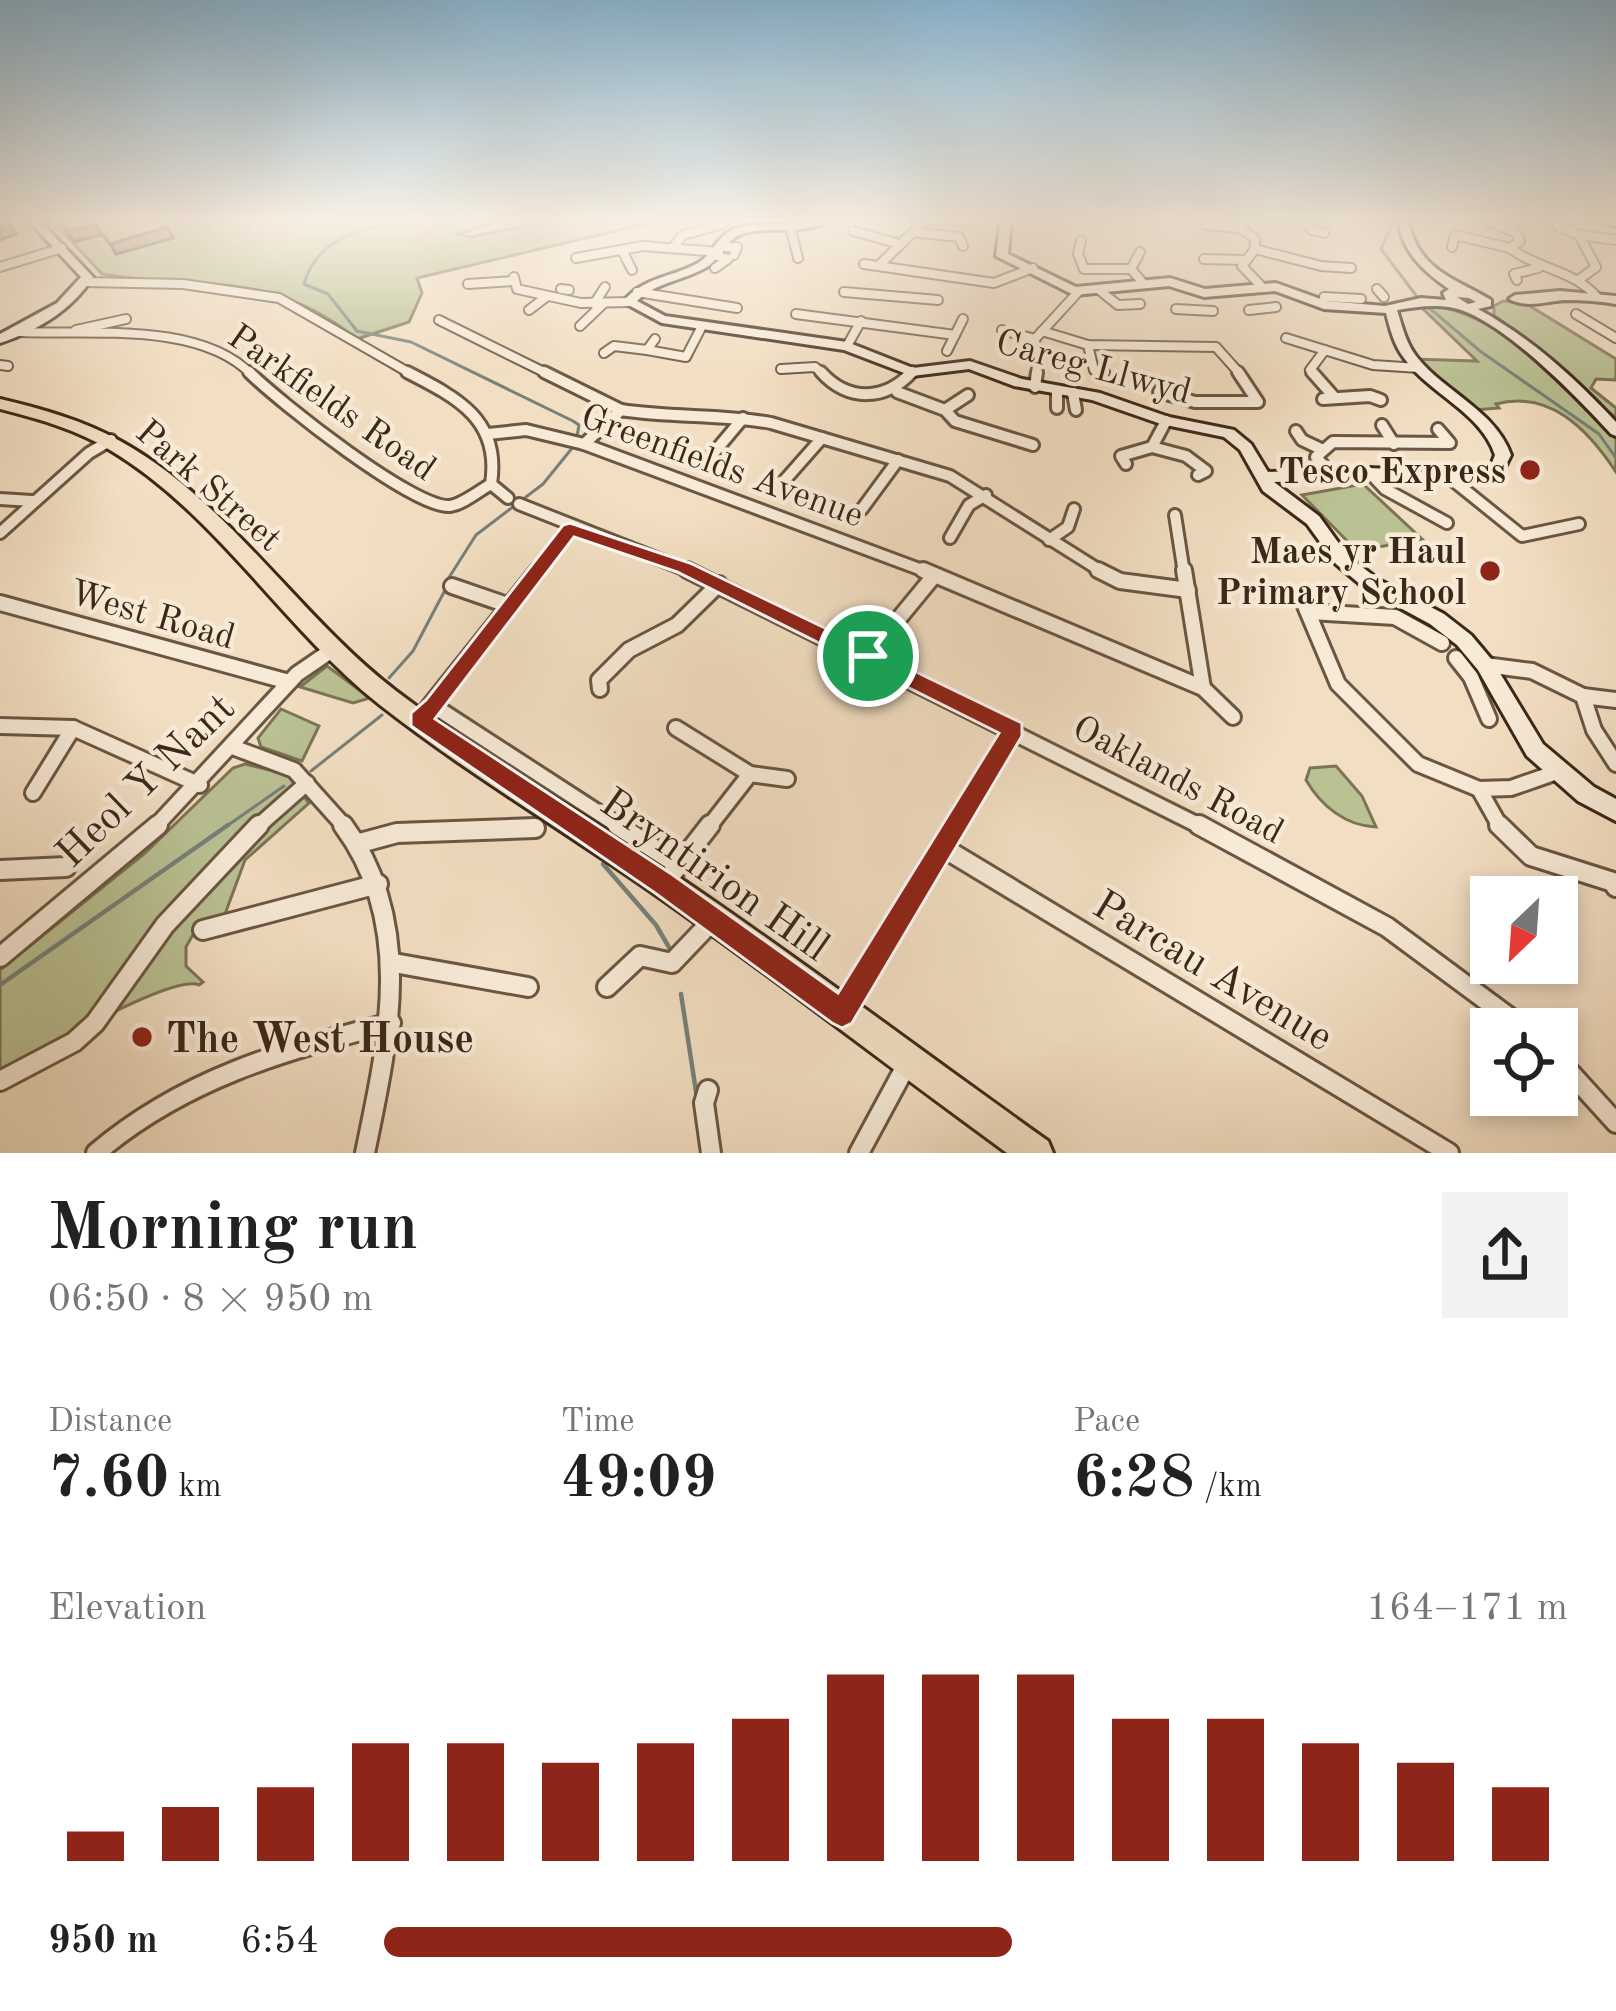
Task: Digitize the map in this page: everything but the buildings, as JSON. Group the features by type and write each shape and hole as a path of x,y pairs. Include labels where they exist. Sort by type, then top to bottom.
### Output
{"main road":[{"name":"Park Street","path":"0,404 58,416 111,440 172,486 341,655"},
{"name":"Bryntirion Hill","path":"341,655 671,875 714,919 1036,1153"}],"street":[{"path":"85,273 86,283"},
{"path":"530,310 546,297 566,291 598,304 633,297 698,273"},
{"path":"903,297 907,273"},
{"path":"936,273 994,283 1021,273"},
{"name":"Careg Llwyd","path":"1041,273 1064,288 1079,291 1170,282 1204,293 1289,289 1324,305 1382,297"},
{"path":"1135,273 1143,283"},
{"path":"1246,273 1263,288"},
{"path":"1434,273 1457,299"},
{"path":"1556,273 1580,279 1597,296"},
{"path":"1580,279 1588,273"},
{"path":"468,284 513,279 517,289 546,297"},
{"path":"0,340 20,332 86,283 227,287 300,304 356,345 453,398 488,434 495,466 491,484"},
{"path":"586,324 605,287"},
{"path":"1098,289 1118,305 1140,304"},
{"path":"1242,290 1262,308"},
{"path":"1030,338 1079,291"},
{"path":"844,292 938,300"},
{"path":"1176,309 1215,315 1204,293"},
{"path":"1486,308 1515,299 1549,302 1560,295 1616,300"},
{"path":"633,297 737,308"},
{"name":"Careg Llwyd","path":"633,297 662,320 847,346 912,372 970,365 1035,387 1112,400 1166,421 1236,437 1275,493 1317,524 1331,548 1352,569 1437,620 1485,664 1522,733 1557,772 1616,812"},
{"path":"1264,477 1370,473 1450,478 1497,468 1502,446 1486,425 1419,368 1401,344 1382,297"},
{"path":"1324,298 1362,302 1382,297 1396,304 1457,299 1486,308 1616,431"},
{"path":"1250,310 1276,307"},
{"path":"1576,314 1616,338"},
{"path":"795,315 955,335"},
{"name":"Parkfields Road","path":"64,335 126,319"},
{"path":"947,351 963,319"},
{"path":"439,320 621,410 680,419 743,418 950,476 1120,581 1188,590"},
{"path":"847,346 862,321"},
{"path":"604,353 624,346 692,358 702,326"},
{"path":"1002,330 1088,345 1216,347 1254,390 1258,403"},
{"name":"Parkfields Road","path":"20,332 212,345 248,365 274,396 430,504 454,506 491,484"},
{"path":"1030,338 1040,362 1035,387"},
{"path":"1286,338 1372,365 1419,368"},
{"path":"646,350 655,339"},
{"path":"1088,345 1094,370"},
{"path":"1325,350 1310,370 1329,399 1373,395"},
{"path":"784,365 815,367 831,384 853,392 880,396 897,392 945,410 955,421 1033,445"},
{"path":"897,392 912,372"},
{"path":"1057,408 1065,392"},
{"path":"1065,392 1076,410"},
{"path":"1159,392 1195,402 1272,403"},
{"path":"945,410 968,395"},
{"path":"584,443 621,410"},
{"path":"712,455 743,418"},
{"path":"1152,447 1166,421"},
{"path":"1382,425 1394,444"},
{"path":"1331,474 1316,457 1333,442 1450,443 1438,429"},
{"name":"Greenfields Avenue","path":"488,434 526,430 584,443 867,547 1203,688"},
{"path":"1296,431 1302,440 1321,448"},
{"path":"784,481 822,438"},
{"path":"0,532 111,440"},
{"path":"1126,464 1121,456 1152,447 1186,456 1206,471 1198,475"},
{"path":"862,509 898,460"},
{"path":"1370,473 1379,488 1417,501 1447,523"},
{"path":"1450,478 1522,536 1579,524"},
{"name":"Oaklands Road","path":"491,484 570,529 650,554 719,584 1014,730 1387,927 1497,1008"},
{"path":"950,538 969,506 986,495"},
{"path":"0,500 32,501"},
{"path":"1048,540 1068,526 1073,509"},
{"path":"1174,514 1203,688 1233,717"},
{"path":"426,713 570,529"},
{"path":"868,656 933,577"},
{"path":"595,684 629,650 677,625 719,584"},
{"path":"452,586 510,606"},
{"name":"West Road","path":"0,603 289,682"},
{"path":"1442,643 1415,623 1389,613 1307,606 1338,685 1418,764 1479,789 1511,788 1557,772"},
{"name":"Heol Y Nant","path":"0,958 139,843 200,785 289,682 341,655"},
{"path":"1456,658 1489,719"},
{"path":"1485,664 1532,670 1583,696 1616,700"},
{"path":"1477,690 1501,694"},
{"path":"1583,696 1594,730 1616,764"},
{"path":"0,726 73,728 200,785"},
{"path":"33,793 73,728"},
{"path":"676,728 750,774 787,779"},
{"path":"842,1013 1014,730"},
{"path":"235,748 279,762 307,784 360,843 378,884 394,963 391,1023 365,1153"},
{"path":"671,875 750,774"},
{"path":"0,1081 85,1033 195,890 266,817 307,784"},
{"path":"1479,789 1498,831 1514,847 1555,868 1615,884"},
{"path":"360,843 397,833 535,828"},
{"name":"Parcau Avenue","path":"942,847 1449,1153"},
{"path":"0,870 66,867"},
{"path":"203,930 378,884"},
{"path":"607,987 640,956 672,963 714,919"},
{"path":"394,963 528,987"},
{"path":"96,1153 132,1122 214,1072 391,1023"},
{"path":"859,1153 908,1063"},
{"path":"1578,1081 1616,1123"},
{"path":"708,1090 704,1103 711,1153"}],"green space":[{"path":"439,273 417,278 422,293 409,322 357,339 294,301 265,292 102,274"},
{"path":"1503,301 1525,303 1616,359 1616,380 1596,379 1591,388 1616,408 1616,418 1494,315 1494,306"},
{"path":"1420,306 1446,308 1473,318 1555,373 1616,439 1616,472 1579,427 1550,408 1515,401 1474,410 1416,359 1477,361"},
{"path":"1363,484 1422,539 1357,551 1302,495"},
{"path":"327,666 370,698 353,703 300,687"},
{"path":"281,709 319,726 302,761 261,747 258,738"},
{"path":"245,764 287,774 309,803 245,860 225,914 199,924 186,947 186,966 203,982 133,1003 0,1074 0,970 145,853 233,768"},
{"path":"1336,766 1362,796 1376,827 1335,813 1306,780 1310,768"}],"waterway":[{"path":"308,273 304,284 328,294 357,331 411,342 573,421 579,425 577,436"},
{"path":"1399,273 1418,298"},
{"path":"1427,306 1480,351 1599,434 1616,458"},
{"path":"448,579 476,535 543,484 573,447"},
{"path":"389,678 413,651 444,592"},
{"path":"311,771 382,715"},
{"path":"414,731 424,738"},
{"path":"224,828 284,786"},
{"path":"0,985 228,825"},
{"path":"556,828 584,847"},
{"path":"603,864 656,925 670,949"},
{"path":"681,994 697,1098"}],"place":[{"name":"Tesco Express","path":"1530,470"},
{"name":"Maes yr Haul Primary School","path":"1490,571"},
{"name":"The West House","path":"142,1037"}],"route":[{"path":"570,529 683,568 868,656 1014,730 842,1013 664,884 418,719 434,706 570,529"}]}
